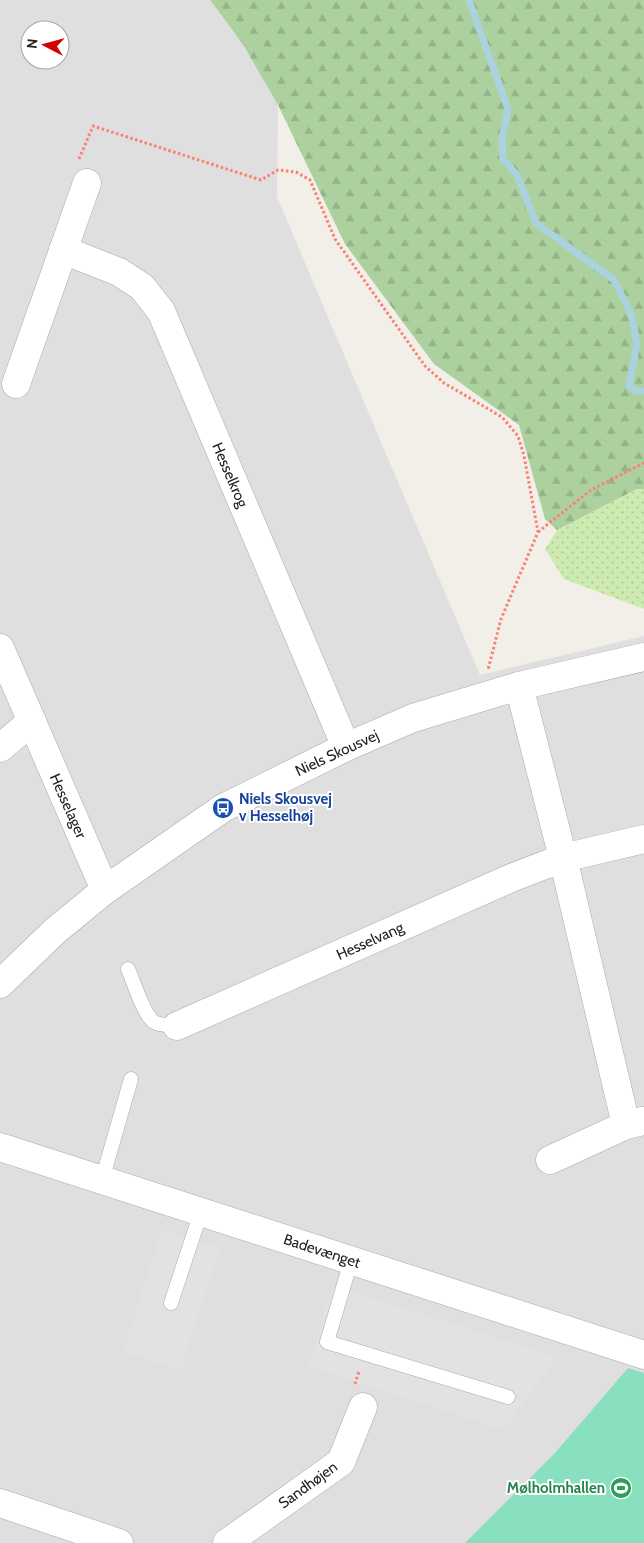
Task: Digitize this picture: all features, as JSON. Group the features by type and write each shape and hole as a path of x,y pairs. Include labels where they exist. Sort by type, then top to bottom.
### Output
{"street":[{"path":"16,384 87,183"},
{"name":"Hesselkrog","path":"64,250 118,272 142,287 161,311 346,747"},
{"name":"Hesselager","path":"0,648 105,890"},
{"name":"Niels Skousvej","path":"0,984 55,932 105,890 224,808 346,747 413,718 519,686 644,658"},
{"path":"519,686 563,858 635,1123 550,1160"},
{"path":"0,748 32,721"},
{"name":"Hesselvang","path":"178,1026 511,878 563,858 644,838"},
{"name":"Badevænget","path":"0,1147 644,1355"},
{"name":"Sandhøjen","path":"226,1543 341,1462 363,1407"},
{"path":"0,1503 119,1543"}],"lane":[{"path":"128,969 146,1010 153,1021 161,1025 178,1026"},
{"path":"102,1180 131,1078"},
{"path":"171,1303 201,1212"},
{"path":"351,1261 327,1342 508,1397"}],"path":[{"path":"87,183 76,168 93,126 261,180 278,170 296,172 310,180 335,239 425,366 444,383 502,418 518,436 524,456 538,532"},
{"path":"482,697 501,619 538,532 591,490 644,463"}],"shaded area":[{"path":"0,0 210,0 242,43 278,105 277,197 480,675 644,636 644,1543 0,1543"},
{"path":"163,1229 220,1248 181,1370 123,1351"},
{"path":"333,1286 557,1357 504,1430 308,1366"}],"green space":[{"path":"210,0 644,0 644,489 637,489 557,530 545,519 519,425 434,364 345,244 278,105 242,43"},
{"path":"637,489 644,489 644,609 564,579 545,549 557,530"},
{"path":"628,1368 644,1373 644,1543 465,1543 555,1453"}],"waterway":[{"path":"469,0 508,109 502,139 503,159 517,175 536,223 614,280 632,316 637,344 629,386 636,391 644,391"}],"place":[{"name":"Niels Skousvej v Hesselhøj","path":"223,808"},
{"name":"Mølholmhallen","path":"621,1488"}]}
